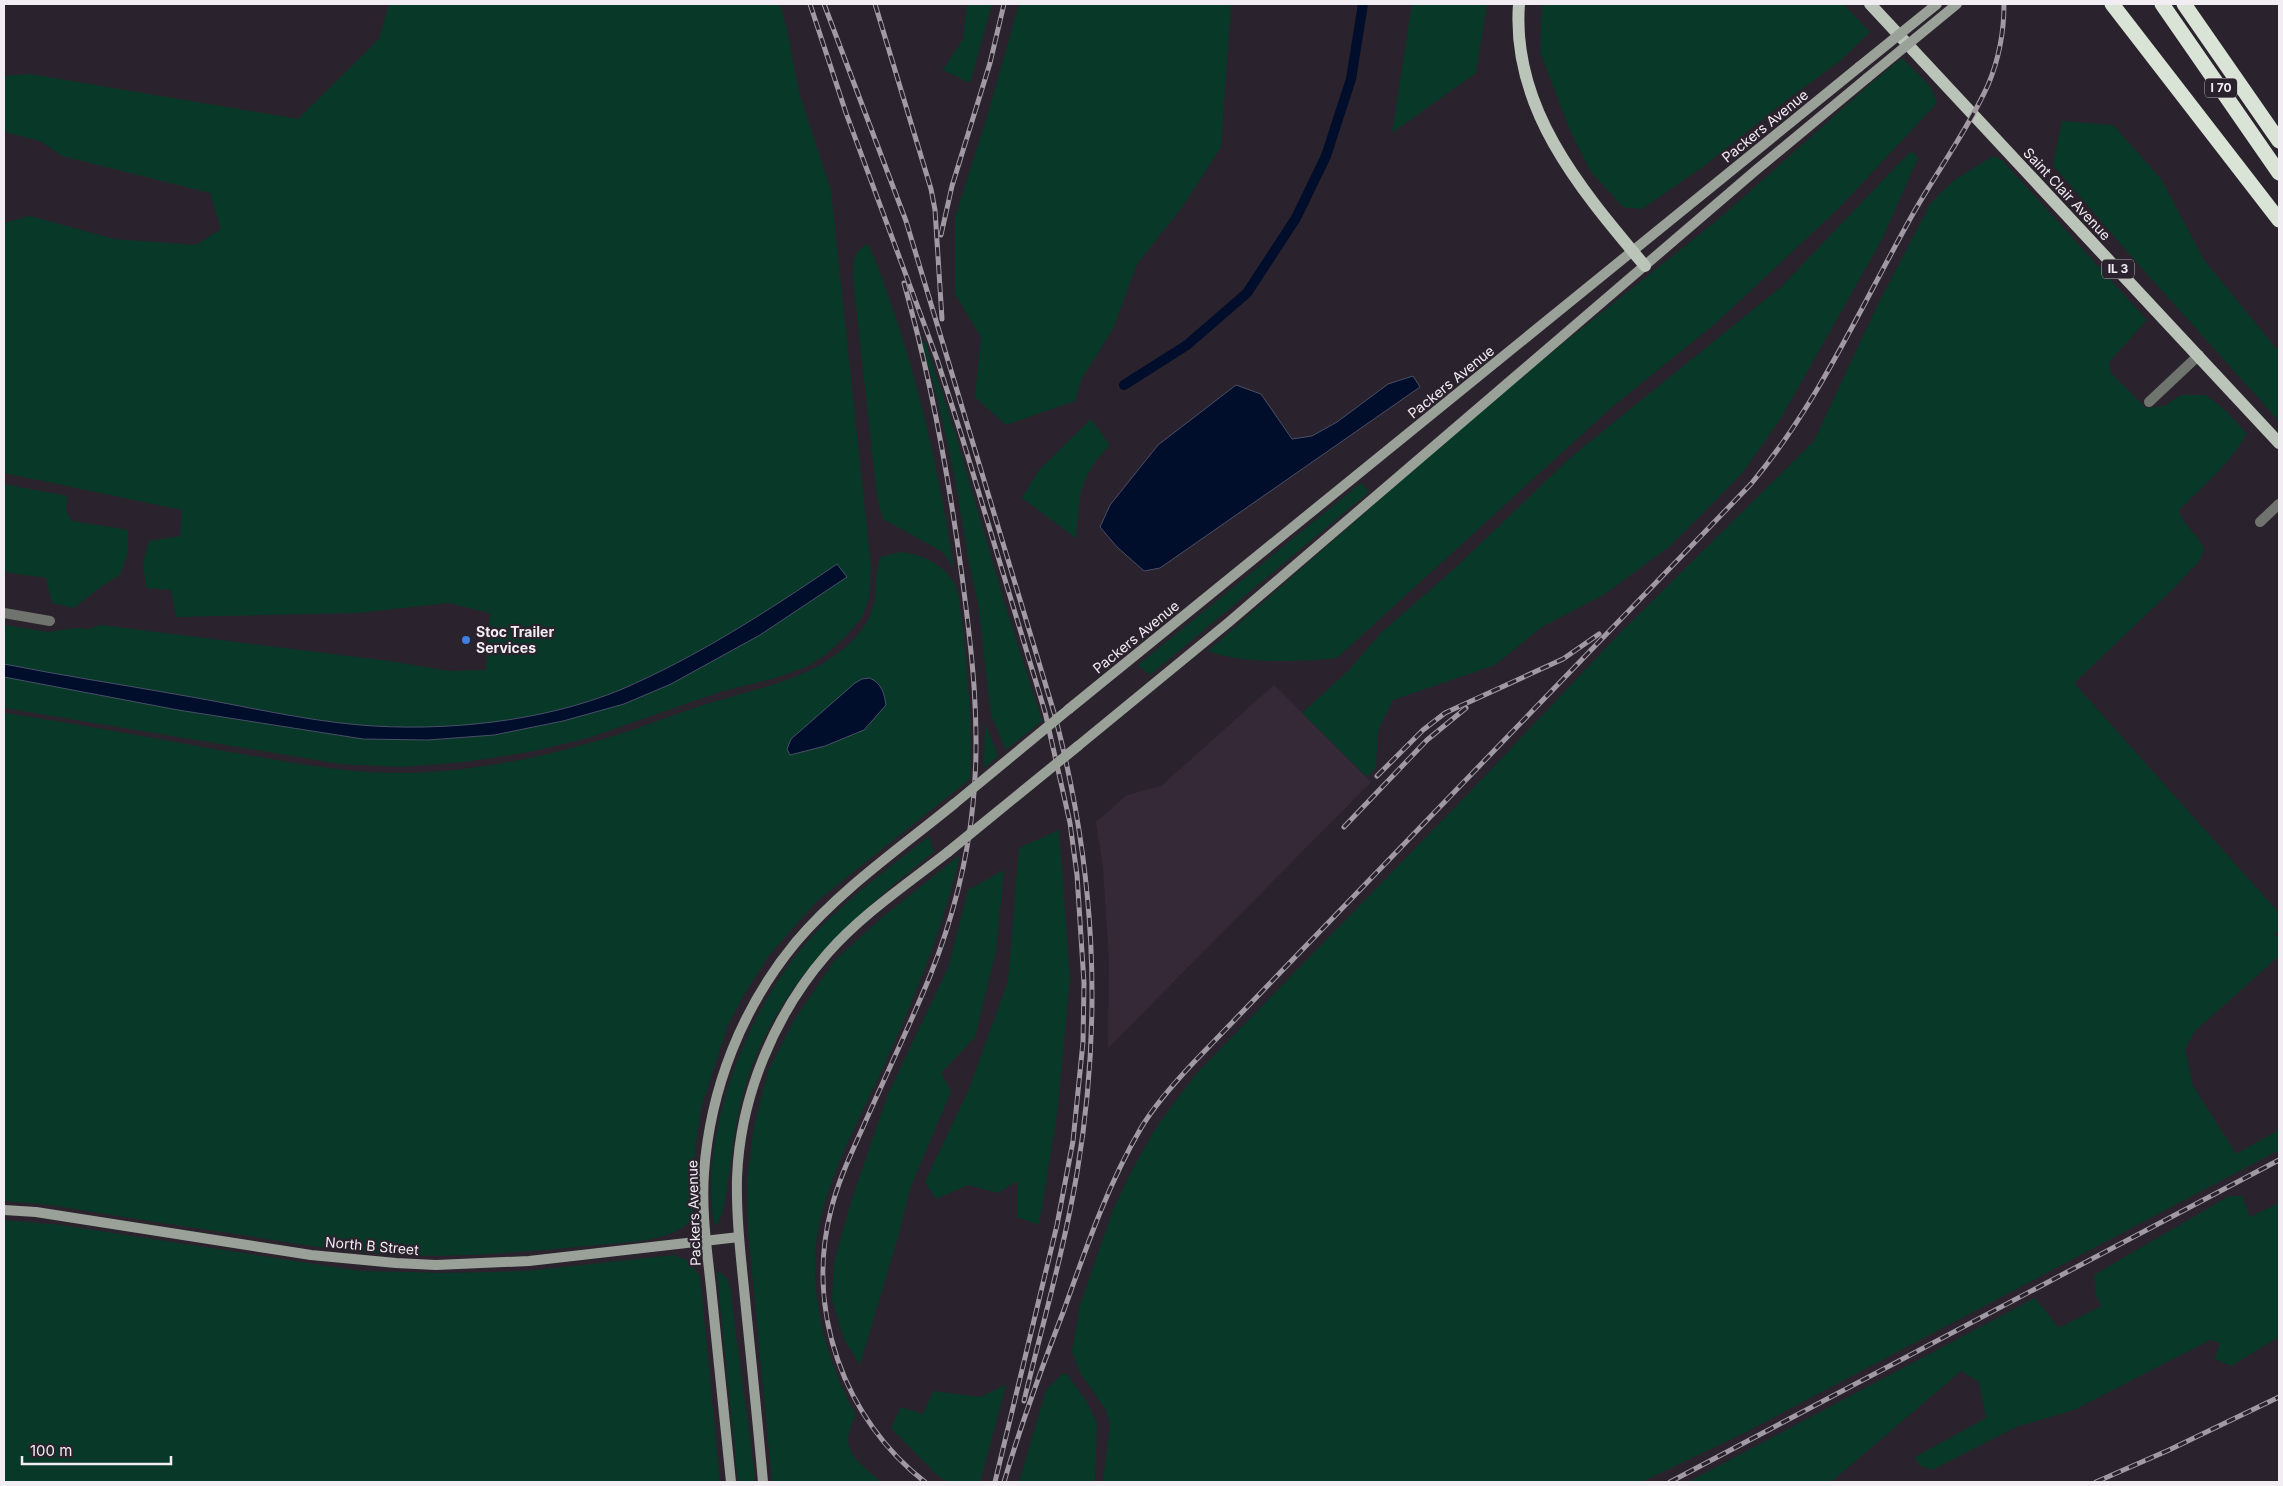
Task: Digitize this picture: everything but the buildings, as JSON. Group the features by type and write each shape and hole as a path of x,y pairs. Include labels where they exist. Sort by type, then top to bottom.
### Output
{"highway":[{"path":"2112,4 2279,220"},
{"name":"I 70","path":"2162,4 2279,172"},
{"name":"I 70","path":"2184,4 2279,141"}],"main road":[{"path":"1518,4 1520,45 1526,76 1535,108 1550,141 1572,176 1644,266"},
{"name":"Saint Clair Avenue","path":"1870,4 2279,443"},
{"name":"Packers Avenue","path":"731,1482 706,1240 704,1175 712,1114 730,1055 749,1012 773,971 821,914 860,880 1937,4"},
{"name":"Packers Avenue","path":"763,1482 739,1237 737,1178 739,1152 745,1116 761,1064 779,1024 827,954 861,921 1229,622 1644,266 1957,4"},
{"name":"North B Street","path":"4,1210 36,1212 311,1255 436,1265 529,1261 739,1237"}],"street":[{"path":"2149,402 2199,356"},
{"path":"2260,522 2279,504"},
{"path":"4,613 50,621"}],"shaded area":[{"path":"1274,685 1371,782 1108,1048 1109,959 1103,868 1096,822 1127,795 1161,786"}],"green space":[{"path":"389,4 780,4 799,92 831,191 871,567 869,598 862,617 845,637 825,655 806,667 772,679 723,691 588,738 529,752 465,762 401,767 341,764 4,708 4,677 428,740 494,735 563,721 624,704 671,684 837,564 732,633 649,677 590,701 558,710 492,722 425,727 392,727 338,723 4,664 4,625 49,632 75,628 88,629 101,625 389,661 449,671 486,670 490,613 449,603 357,613 176,617 171,590 146,588 143,562 149,541 180,536 182,510 4,473 4,223 30,216 114,239 196,245 221,229 210,193 62,156 40,141 4,132 4,76 30,74 298,119 379,39"},
{"path":"967,4 992,4 970,83 943,70 963,39"},
{"path":"1019,4 1231,4 1221,147 1183,206 1137,264 1113,329 1082,378 1075,401 1006,425 975,397 981,337 955,294 955,217 987,117"},
{"path":"1412,4 1487,4 1476,73 1392,133"},
{"path":"1542,4 1843,4 1870,32 1840,61 1787,100 1704,166 1642,209 1623,207 1591,172 1571,133 1540,52"},
{"path":"1902,58 1931,87 1937,103 1839,208 1716,323 1612,407 1337,658 1271,661 1237,658 1208,651 1446,441 1541,361 1721,217"},
{"path":"2062,121 2113,125 2161,179 2204,260 2279,352 2279,421 2130,255 2053,165"},
{"path":"1910,152 1913,152 1918,158 1881,241 1781,418 1744,471 1670,546 1605,594 1542,627 1495,665 1393,700 1378,730 1376,768 1367,777 1302,713 1348,671 1381,633 1454,569 1571,457 1781,287"},
{"path":"1993,156 2002,160 2147,320 2109,362 2111,373 2146,408 2164,406 2181,395 2206,395 2226,411 2247,434 2240,445 2207,483 2179,510 2184,522 2198,538 2204,549 2200,560 2171,591 2074,683 2279,913 2279,929 2274,934 2279,939 2279,956 2195,1031 2185,1049 2193,1086 2236,1154 2279,1130 2279,1150 1748,1431 1642,1482 1103,1482 1110,1424 1106,1410 1079,1371 1072,1351 1080,1305 1113,1210 1131,1172 1157,1126 1195,1075 1466,796 1618,635 1814,441 1879,302 1931,203 1953,181"},
{"path":"868,244 895,315 914,378 937,471 954,568 943,552 883,519 877,497 853,274 855,257"},
{"path":"921,341 925,341 954,429 1004,601 1042,721 1006,750 991,715 978,603 955,479 938,401"},
{"path":"1091,419 1110,445 1092,467 1082,487 1076,538 1022,498 1039,470"},
{"path":"1361,483 1369,492 1150,675 1138,665"},
{"path":"4,484 67,496 66,511 72,521 128,530 128,552 120,575 103,585 74,608 52,603 46,578 4,572"},
{"path":"901,552 917,555 932,562 945,571 957,588 963,630 969,704 970,779 817,901 770,954 746,991 728,1025 701,1108 695,1150 694,1214 688,1223 666,1235 637,1241 549,1250 426,1256 328,1248 50,1205 4,1201 4,713 88,726 229,752 363,772 435,772 490,765 544,755 623,733 706,704 773,685 816,667 835,655 853,640 867,622 875,598 878,565 881,557"},
{"path":"985,724 998,756 984,768"},
{"path":"1059,830 1070,979 1057,1115 1039,1225 1017,1217 1017,1181 998,1193 968,1185 936,1199 925,1182 969,1089 1008,981 1019,848"},
{"path":"929,836 934,852 870,905 841,933 814,962 790,993 770,1027 753,1065 740,1106 723,1210 718,1223 714,1225 711,1187 714,1148 722,1108 735,1068 751,1029 770,993 792,960 829,919"},
{"path":"960,855 945,910 917,990 840,1161 822,1211 817,1236 815,1280 825,1340 838,1378 856,1415 848,1437 849,1446 857,1460 881,1482 772,1482 748,1230 747,1179 754,1126 768,1071 793,1022 834,961 885,915"},
{"path":"1004,870 996,951 975,1037 941,1073 951,1091 910,1189 900,1230 860,1365 844,1339 832,1300 834,1262 851,1202 888,1094 948,968 968,890"},
{"path":"2229,1196 2242,1196 2250,1217 2279,1203 2279,1337 2231,1366 2215,1359 2220,1343 2210,1340 2074,1410 2016,1427 1932,1470 1919,1465 1915,1457 1986,1418 1979,1382 1961,1371 1831,1482 1688,1482 2035,1298 2059,1328 2101,1306 2096,1295 2094,1275"},
{"path":"4,1220 61,1225 360,1271 447,1273 526,1271 674,1255 689,1261 700,1277 720,1482 4,1482"},
{"path":"719,1271 728,1280 731,1291 755,1482 738,1482 717,1274"},
{"path":"1063,1373 1068,1375 1088,1404 1097,1424 1095,1482 1019,1482 1046,1390"},
{"path":"1006,1385 980,1482 949,1482 940,1478 891,1428 901,1407 923,1414 933,1391 980,1397"}],"water":[{"path":"1413,376 1420,387 1160,568 1144,571 1117,547 1100,527 1110,505 1158,445 1236,385 1261,394 1292,439 1312,436 1337,422 1388,384"},
{"path":"837,564 847,577 760,635 671,684 624,704 563,721 494,735 428,740 363,739 178,710 4,677 4,664 338,723 392,727 425,727 492,722 558,710 590,701 649,677 732,632"},
{"path":"870,678 882,689 886,705 864,730 825,746 790,755 787,749 791,739 855,683 862,679"}],"waterway":[{"path":"1124,385 1187,345 1247,293 1296,218 1326,156 1351,79 1363,4"}],"railway":[{"path":"810,4 846,113 937,359 962,437 1045,712 1070,823 1077,875 1084,983 1083,1042 1073,1141 1057,1225 995,1482"},
{"path":"824,4 906,221 1055,716 1079,830 1091,943 1092,1000 1085,1115 1066,1231 1024,1401"},
{"path":"875,4 931,189 935,210 942,319"},
{"path":"941,235 952,186 990,63 1004,4"},
{"path":"1004,1482 1032,1396 1098,1217 1129,1149 1153,1110 1189,1068 1751,484 1775,453 1819,387 1914,212 1980,101 1992,75 1998,55 2002,35 2004,4"},
{"path":"904,283 923,356 938,429 962,576 972,661 976,718 973,804 963,870 952,913 938,955 914,1014 849,1157 834,1199 824,1248 823,1286 828,1324 838,1360 853,1395 872,1427 897,1456 925,1482"},
{"path":"1377,776 1423,730 1445,713 1563,659 1599,634"},
{"path":"1344,827 1427,740 1466,708"},
{"path":"1670,1482 2279,1160"},
{"path":"2096,1482 2169,1450 2279,1397"}],"place":[{"name":"Stoc Trailer Services","path":"466,640"}]}
